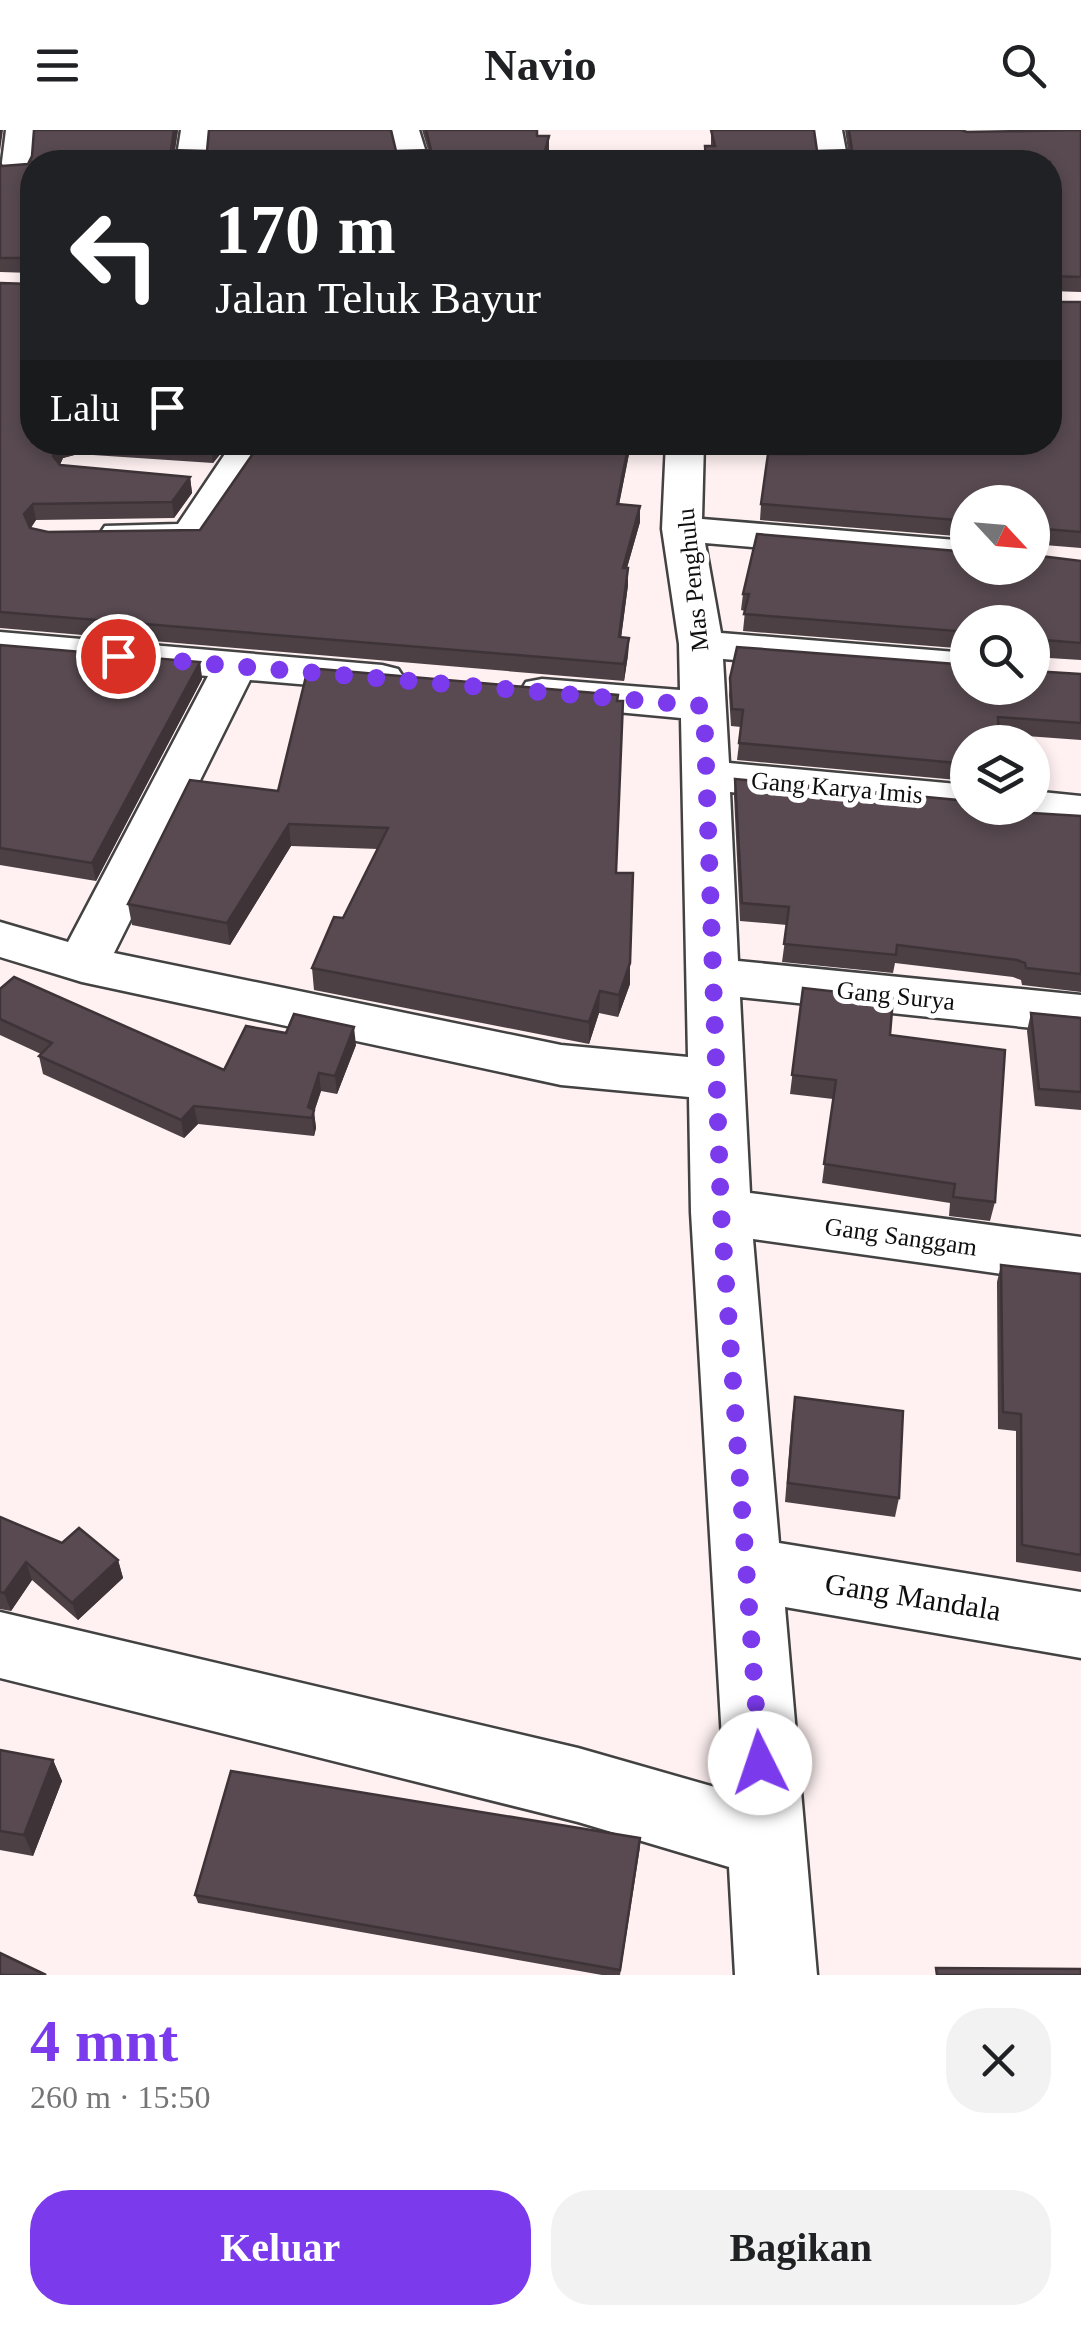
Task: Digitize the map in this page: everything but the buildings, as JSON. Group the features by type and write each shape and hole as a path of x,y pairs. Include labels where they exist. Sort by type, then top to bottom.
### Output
{"street":[{"path":"16,170 20,130"},
{"path":"89,534 188,534 209,479 237,455"},
{"name":"Mas Penghulu","path":"685,455 682,528 701,644 704,706 721,1212 776,1975"},
{"path":"682,528 950,551"},
{"path":"701,644 950,665"},
{"path":"0,645 430,682"},
{"path":"82,964 236,666"},
{"path":"508,689 704,706"},
{"name":"Gang Karya Imis","path":"706,775 950,798"},
{"path":"1050,808 1081,811"},
{"path":"0,939 82,964 561,1065 716,1080"},
{"name":"Gang Surya","path":"711,976 1081,1014"},
{"name":"Gang Sanggam","path":"721,1212 1081,1261"},
{"name":"Gang Mandala","path":"746,1570 1081,1624"},
{"path":"0,1645 578,1785 766,1840"}],"route":[{"path":"118,656 704,706 721,1212 760,1763"}]}
